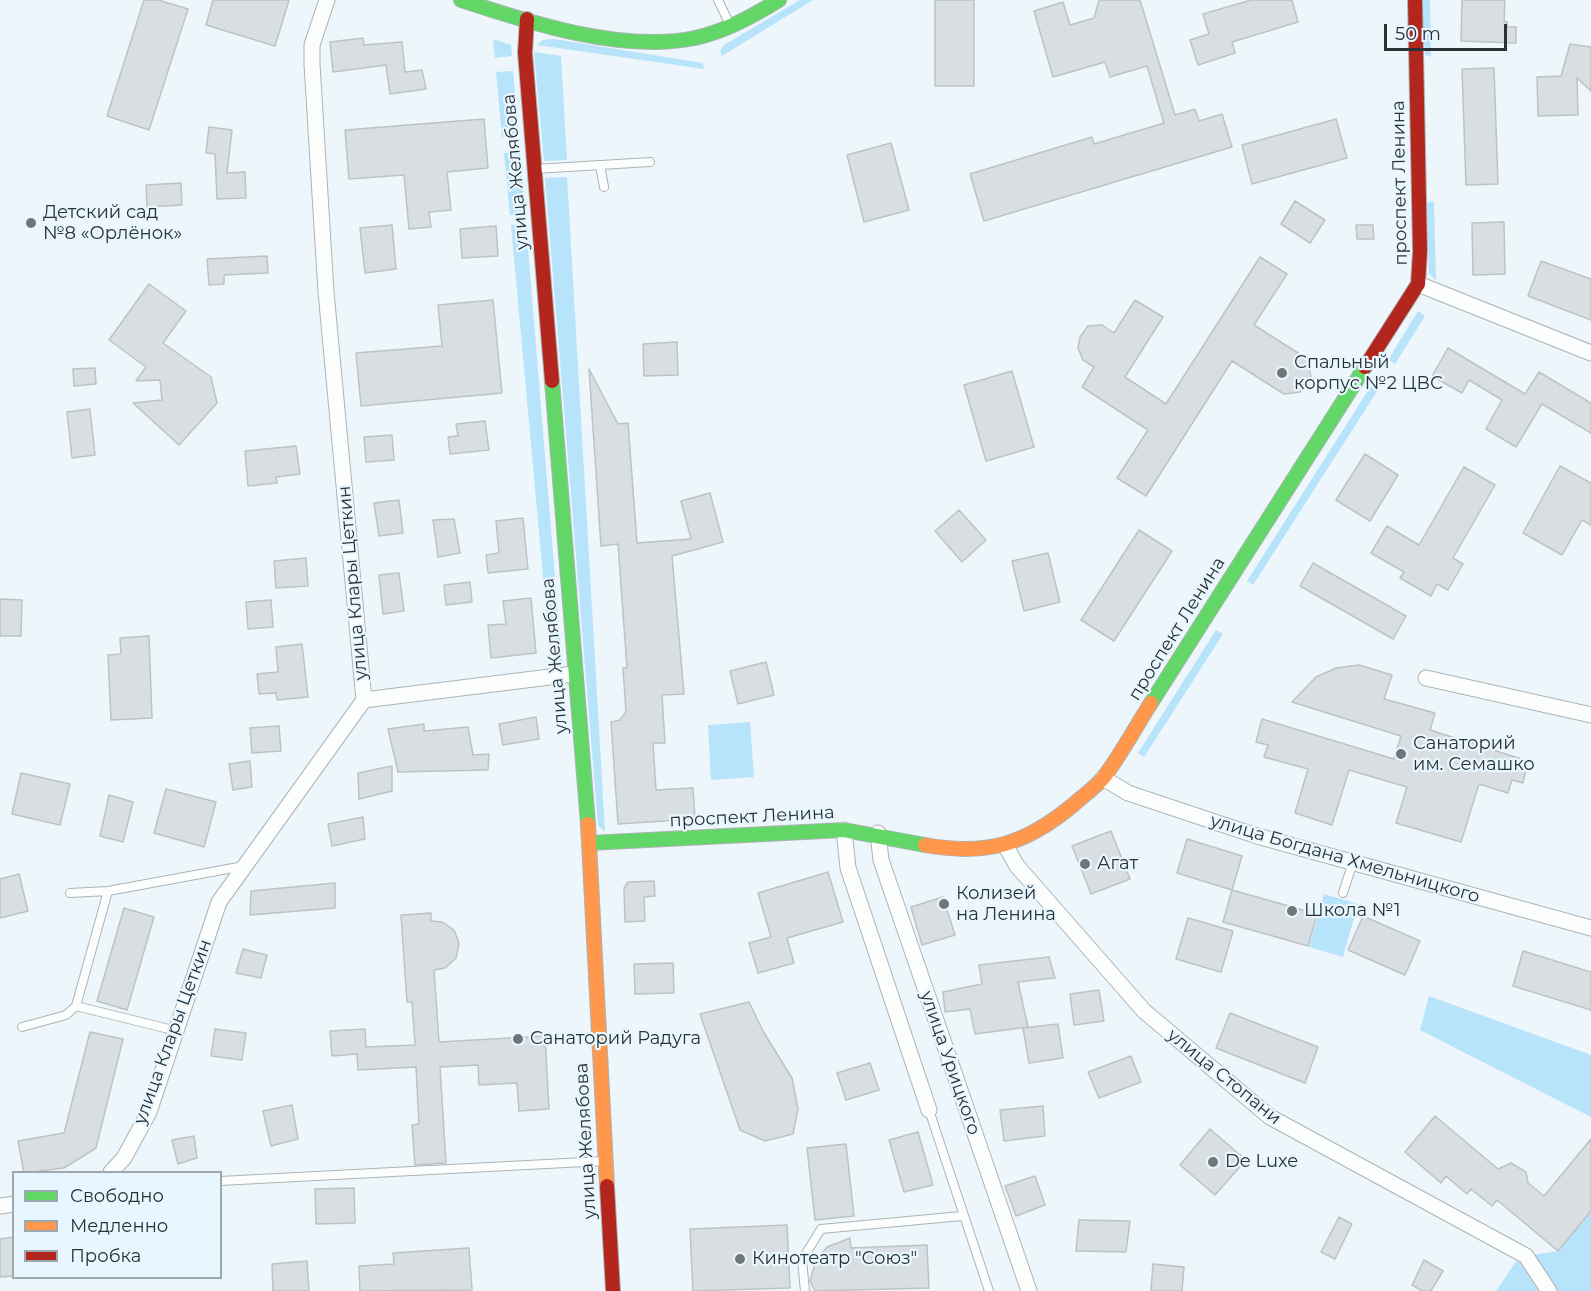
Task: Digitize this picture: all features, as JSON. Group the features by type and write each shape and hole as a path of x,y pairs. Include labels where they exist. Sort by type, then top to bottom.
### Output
{"street":[{"name":"улица Клары Цеткин","path":"113,1171 124,1158 149,1112 219,902 364,700 326,292 312,64 312,45 327,0"},
{"path":"461,0 526,19 658,42 704,36 730,26 779,0"},
{"name":"проспект Ленина","path":"588,843 844,830 969,849 986,849 1005,845 1050,824 1103,778 1418,284 1420,251 1415,0"},
{"name":"улица Желябова","path":"526,19 525,53 588,843 613,1291"},
{"path":"1418,284 1591,353"},
{"path":"364,700 574,674"},
{"path":"1426,678 1591,716"},
{"name":"улица Богдана Хмельницкого","path":"1103,778 1133,795 1257,836 1591,928"},
{"name":"улица Урицкого","path":"844,830 848,868 929,1110"},
{"name":"улица Урицкого","path":"878,834 881,860 1029,1291"},
{"name":"улица Стопани","path":"1005,845 1017,866 1144,1011 1270,1117 1526,1256 1549,1291"}],"lane":[{"path":"718,0 730,26"},
{"path":"534,169 650,162"},
{"path":"600,165 604,187"},
{"path":"1344,893 1353,862"},
{"path":"70,893 108,891 208,871 246,866"},
{"path":"22,1027 66,1015 76,1006 108,891"},
{"path":"76,1006 177,1031"},
{"path":"929,1110 962,1216 989,1291"},
{"path":"222,1181 606,1161"},
{"path":"805,1291 802,1260 821,1229 962,1216"}],"shaded area":[{"path":"800,0 813,0 722,56 720,51 724,45"},
{"path":"1421,0 1430,0 1431,57 1425,55"},
{"path":"493,39 511,45 512,56 495,58"},
{"path":"554,39 703,63 704,69 537,45 543,40"},
{"path":"534,52 561,56 567,160 544,161"},
{"path":"513,71 519,135 502,137 496,72"},
{"path":"520,152 526,214 510,215 504,153"},
{"path":"567,177 605,832 598,825 545,178"},
{"path":"1434,201 1436,281 1429,273 1427,203"},
{"path":"526,224 562,663 551,664 511,225"},
{"path":"1418,311 1425,316 1395,364 1388,360"},
{"path":"1376,378 1383,382 1253,585 1247,581"},
{"path":"1216,630 1223,634 1144,757 1138,753"},
{"path":"750,722 754,777 711,780 708,725"},
{"path":"1324,894 1358,904 1343,957 1309,947"},
{"path":"1429,996 1591,1055 1591,1117 1420,1030"},
{"path":"1591,1211 1591,1291 1496,1291 1515,1263 1526,1256 1558,1251"}],"building":[{"path":"144,0 158,0 188,9 149,130 107,116"},
{"path":"213,0 289,0 275,46 206,25"},
{"path":"935,0 974,0 974,86 935,86"},
{"path":"1099,0 1140,0 1175,115 1195,109 1199,121 1222,114 1232,147 984,221 970,174 1092,137 1094,144 1164,123 1147,66 1110,77 1105,62 1053,77 1034,11 1063,2 1070,25 1094,18"},
{"path":"1251,0 1292,0 1298,22 1232,42 1235,53 1198,65 1190,40 1209,34 1203,14"},
{"path":"1462,0 1505,0 1504,21 1507,22 1507,27 1516,27 1516,43 1461,41"},
{"path":"363,38 364,45 402,42 405,72 422,70 426,89 390,94 386,65 333,72 330,42"},
{"path":"1570,44 1591,47 1591,91 1577,78 1578,115 1538,116 1537,77 1561,76"},
{"path":"1494,68 1498,184 1466,185 1462,69"},
{"path":"484,119 488,168 447,172 451,210 429,212 431,227 409,229 404,175 349,179 345,130"},
{"path":"1336,119 1347,158 1252,184 1242,145"},
{"path":"209,127 232,130 227,173 245,172 246,198 217,199 215,154 206,153"},
{"path":"891,143 909,210 864,222 847,155"},
{"path":"181,183 182,205 147,207 146,185"},
{"path":"1295,201 1325,220 1310,243 1281,224"},
{"path":"1504,222 1505,274 1473,275 1472,223"},
{"path":"392,225 396,269 365,273 360,228"},
{"path":"1356,225 1373,225 1374,239 1357,239"},
{"path":"496,226 498,256 462,258 460,229"},
{"path":"267,256 268,273 224,275 224,284 209,285 207,259"},
{"name":"Спальный корпус №2 ЦВС","path":"1260,257 1287,274 1254,325 1309,360 1311,379 1300,392 1284,394 1232,361 1146,496 1117,478 1148,430 1082,387 1094,367 1083,360 1078,348 1080,337 1088,326 1102,325 1114,333 1135,300 1163,317 1125,377 1166,404"},
{"path":"1541,261 1591,279 1591,320 1528,296"},
{"path":"149,284 186,311 163,343 211,377 217,403 179,445 133,403 162,400 160,380 136,381 146,367 109,340"},
{"path":"493,300 502,393 361,406 356,353 442,346 438,305"},
{"path":"677,342 678,375 644,376 643,344"},
{"path":"1448,348 1525,394 1539,372 1591,403 1591,433 1542,404 1516,447 1486,429 1502,400 1469,380 1462,393 1432,376"},
{"path":"95,368 96,384 74,386 73,369"},
{"path":"589,369 618,424 628,423 637,543 691,539 681,501 710,493 723,542 672,556 684,694 662,695 665,743 653,743 656,790 693,788 695,819 618,824 611,722 620,720 626,712 623,668 627,668 618,544 601,546"},
{"path":"1012,371 1034,447 986,461 964,385"},
{"path":"90,409 95,455 72,458 67,412"},
{"path":"485,421 489,450 450,454 448,437 458,436 456,424"},
{"path":"392,435 394,460 366,462 364,437"},
{"path":"296,446 300,474 276,477 277,483 248,486 245,451"},
{"path":"1365,454 1398,475 1370,521 1336,500"},
{"path":"1560,466 1591,483 1591,525 1582,520 1562,555 1523,533"},
{"path":"1464,467 1495,485 1453,558 1463,564 1448,590 1437,584 1431,596 1400,578 1404,572 1371,553 1387,526 1419,545"},
{"path":"399,500 403,533 379,536 374,503"},
{"path":"959,510 986,540 962,562 935,531"},
{"path":"523,518 528,569 488,573 486,555 499,553 496,521"},
{"path":"454,519 460,553 438,557 433,520"},
{"path":"1139,530 1172,551 1114,641 1081,620"},
{"path":"1048,553 1060,602 1024,611 1012,561"},
{"path":"306,558 308,586 276,588 274,561"},
{"path":"1313,563 1406,616 1393,639 1300,586"},
{"path":"399,573 404,611 383,614 379,575"},
{"path":"470,582 472,602 446,605 444,585"},
{"path":"531,598 536,653 491,658 488,625 506,624 503,601"},
{"path":"0,599 22,600 21,636 0,636"},
{"path":"271,600 273,627 248,629 246,602"},
{"path":"149,636 152,718 111,720 108,655 121,654 120,638"},
{"path":"302,644 308,697 277,700 276,693 259,694 257,674 278,672 276,647"},
{"path":"766,662 774,695 738,704 730,671"},
{"name":"Санаторий им. Семашко","path":"1359,665 1392,675 1384,699 1435,713 1430,730 1528,761 1523,783 1512,780 1508,793 1479,784 1461,842 1396,823 1407,787 1349,770 1332,825 1295,813 1308,769 1264,757 1268,745 1256,742 1262,719 1394,759 1401,736 1292,702 1316,677 1336,668"},
{"path":"536,717 539,739 503,745 499,724"},
{"path":"424,724 424,731 468,727 473,755 489,754 488,770 398,772 388,729"},
{"path":"279,726 281,751 252,753 250,728"},
{"path":"250,761 252,787 233,790 229,764"},
{"path":"392,766 392,791 359,799 358,773"},
{"path":"21,773 70,784 60,825 12,814"},
{"path":"166,789 216,802 204,847 154,833"},
{"path":"109,795 133,802 123,842 100,836"},
{"path":"363,817 365,839 332,846 328,824"},
{"path":"1111,831 1130,879 1091,894 1072,846"},
{"path":"1187,839 1242,856 1232,890 1177,873"},
{"path":"828,872 843,922 787,938 794,963 758,973 749,943 771,937 758,893"},
{"path":"19,874 28,911 0,918 0,879"},
{"path":"654,881 655,896 644,897 645,921 625,922 624,888 628,882"},
{"path":"335,883 335,908 250,915 251,891"},
{"path":"1232,890 1317,914 1308,946 1223,922"},
{"path":"943,897 955,935 922,945 911,907"},
{"path":"124,908 154,917 127,1010 97,1001"},
{"name":"Cанаторий Радуга","path":"431,913 431,921 442,922 454,930 459,943 456,958 445,968 434,970 439,1042 545,1036 549,1109 519,1111 517,1083 479,1085 478,1065 440,1067 446,1163 415,1165 412,1125 419,1124 416,1067 358,1070 357,1054 332,1056 330,1031 365,1029 366,1047 415,1045 412,1002 407,1002 401,915"},
{"path":"1363,916 1420,941 1405,975 1348,950"},
{"path":"1188,918 1233,931 1221,972 1176,959"},
{"path":"243,949 267,955 261,978 236,973"},
{"path":"1523,951 1591,972 1591,1010 1513,986"},
{"path":"1049,957 1055,978 1018,982 1028,1027 975,1034 970,1009 945,1012 943,992 982,984 979,965"},
{"path":"673,963 674,993 635,994 634,964"},
{"path":"1099,990 1104,1021 1074,1025 1070,994"},
{"path":"749,1002 764,1033 792,1078 798,1109 793,1134 765,1141 740,1130 700,1014"},
{"path":"1230,1013 1318,1047 1305,1083 1216,1048"},
{"path":"1058,1024 1063,1058 1029,1063 1023,1028"},
{"path":"215,1029 246,1033 242,1060 211,1056"},
{"path":"90,1032 123,1039 96,1148 64,1168 24,1171 18,1141 64,1133"},
{"path":"1131,1056 1141,1082 1099,1098 1088,1072"},
{"path":"870,1063 879,1090 846,1100 837,1073"},
{"path":"292,1105 298,1139 271,1146 263,1111"},
{"path":"1043,1106 1045,1136 1004,1141 1000,1110"},
{"path":"1435,1116 1498,1169 1511,1163 1526,1172 1528,1183 1544,1196 1591,1139 1591,1211 1558,1251 1497,1200 1492,1206 1471,1189 1467,1194 1446,1176 1441,1183 1405,1152"},
{"name":"De Luxe","path":"1210,1129 1246,1160 1215,1195 1180,1165"},
{"path":"918,1132 933,1185 904,1192 889,1140"},
{"path":"194,1136 197,1158 178,1164 172,1140"},
{"path":"846,1144 854,1216 815,1220 807,1148"},
{"path":"1035,1176 1045,1205 1016,1216 1005,1186"},
{"path":"354,1188 355,1223 316,1224 315,1189"},
{"path":"1339,1217 1352,1224 1335,1259 1321,1252"},
{"path":"1079,1220 1130,1221 1126,1252 1076,1251"},
{"name":"Кинотеатр \"Союз\"","path":"787,1225 790,1288 693,1291 690,1229"},
{"path":"12,1237 12,1276 0,1277 0,1239"},
{"path":"850,1238 851,1248 927,1245 929,1288 815,1291 810,1281 815,1263 827,1247"},
{"path":"469,1248 472,1290 360,1291 359,1266 394,1264 393,1253"},
{"path":"1424,1260 1443,1271 1431,1291 1422,1291 1412,1285"},
{"path":"307,1261 309,1291 273,1291 272,1264"},
{"path":"1153,1264 1184,1267 1182,1291 1151,1291"}],"traffic: fast":[{"path":"461,0 546,26 608,39 638,42 667,42 706,35 739,22 779,0"},
{"path":"1151,703 1365,367"},
{"path":"552,381 588,824"},
{"path":"589,843 844,830 925,845"}],"traffic: slow":[{"path":"925,845 967,849 986,848 1004,844 1038,830 1101,781 1151,703"},
{"path":"588,824 607,1186"}],"traffic: jam":[{"path":"1365,367 1418,284 1420,251 1415,0"},
{"path":"527,19 525,53 552,381"},
{"path":"607,1186 613,1291"}],"place":[{"name":"Детский сад №8 «Орлёнок»","path":"31,223"},
{"name":"Спальный корпус №2 ЦВС","path":"1282,373"},
{"name":"Санаторий им. Семашко","path":"1401,754"},
{"name":"Агат","path":"1085,864"},
{"name":"Колизей на Ленина","path":"944,904"},
{"name":"Школа №1","path":"1292,911"},
{"name":"Cанаторий Радуга","path":"518,1039"},
{"name":"De Luxe","path":"1213,1162"},
{"name":"Кинотеатр \"Союз\"","path":"740,1259"}]}
